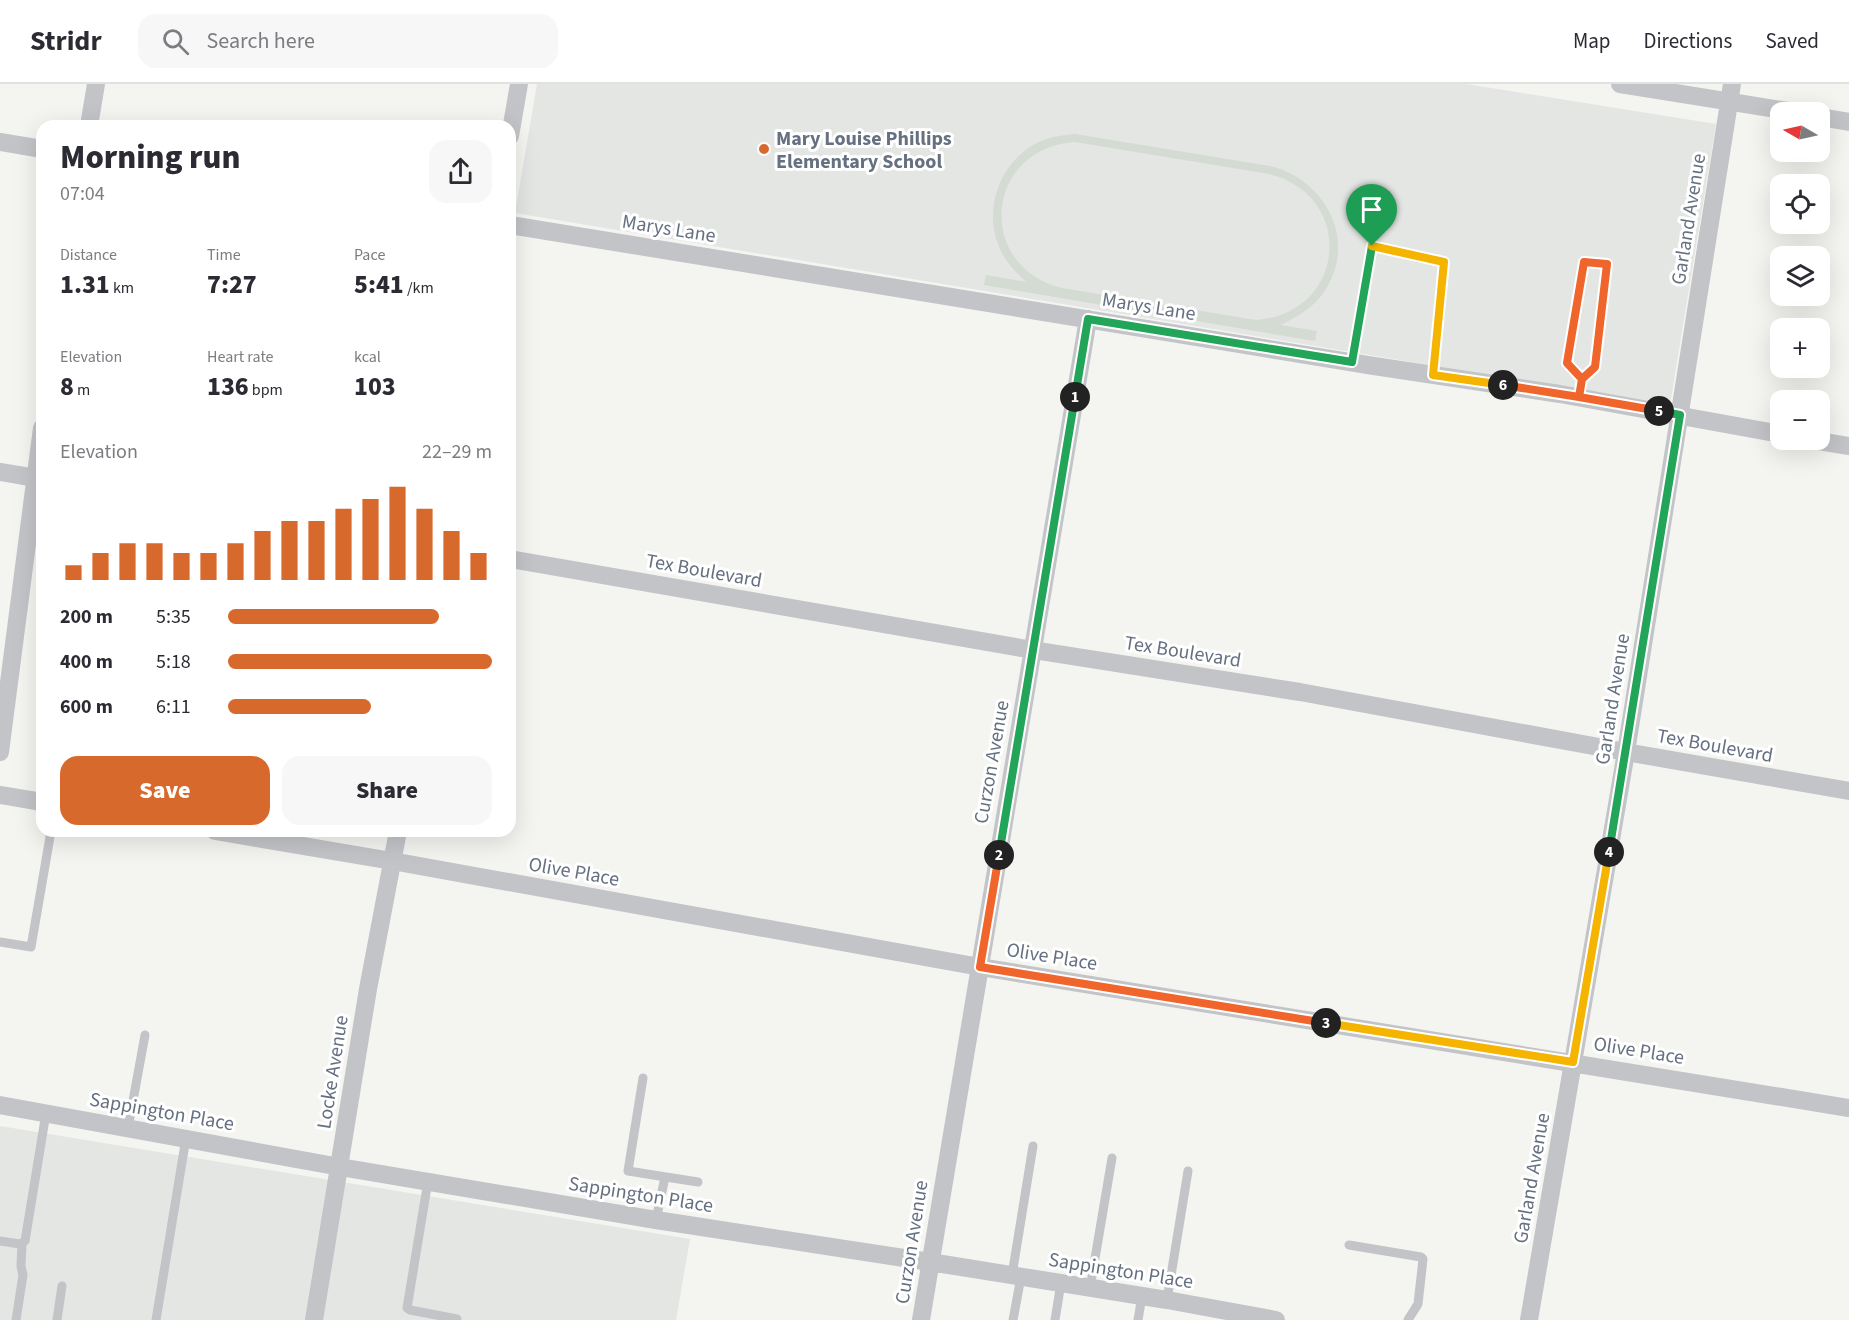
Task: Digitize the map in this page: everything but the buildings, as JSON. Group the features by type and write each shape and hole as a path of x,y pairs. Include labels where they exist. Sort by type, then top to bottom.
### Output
{"street":[{"path":"89,120 96,84"},
{"path":"513,120 519,84"},
{"path":"1620,84 1731,93 1770,105"},
{"name":"Garland Avenue","path":"1529,1320 1626,752 1731,93"},
{"path":"1830,119 1849,122"},
{"path":"0,142 36,148"},
{"name":"Marys Lane","path":"516,226 1433,375 1580,388 1680,415 1770,432"},
{"name":"Curzon Avenue","path":"921,1320 1088,319"},
{"path":"1830,443 1849,446"},
{"path":"0,472 36,478"},
{"path":"0,752 36,499"},
{"name":"Tex Boulevard","path":"516,560 1033,650 1300,692 1849,791"},
{"path":"0,795 36,801"},
{"name":"Olive Place","path":"250,837 980,967 1849,1108"},
{"name":"Locke Avenue","path":"314,1320 368,989 397,837"},
{"name":"Sappington Place","path":"1,1109 46,1113 340,1167 656,1220 1167,1300 1276,1320"}],"lane":[{"path":"1352,362 1372,246 1444,262 1433,375"},
{"path":"1584,262 1607,264 1595,367 1580,388 1567,363 1584,262"},
{"path":"0,942 31,947 50,837"},
{"path":"128,1128 145,1035"},
{"path":"643,1078 628,1171 698,1182"},
{"path":"16,1320 23,1275 22,1243 25,1241 46,1113"},
{"path":"156,1320 186,1138"},
{"path":"1013,1320 1016,1276 1034,1146"},
{"path":"1090,1288 1112,1158"},
{"path":"1167,1300 1188,1171"},
{"path":"656,1220 665,1177"},
{"path":"428,1180 407,1308 457,1319"},
{"path":"0,1241 22,1243"},
{"path":"1349,1245 1424,1259 1418,1304 1408,1320"},
{"path":"1055,1320 1060,1283"},
{"path":"57,1320 62,1286"},
{"path":"1138,1320 1142,1296"}],"shaded area":[{"path":"537,84 1466,84 1716,124 1670,405 516,213"},
{"path":"1075,134 1270,166 1308,185 1322,200 1332,217 1337,236 1338,256 1332,276 1317,301 1281,325 1317,331 1315,341 984,285 986,275 1026,282 1007,261 996,238 993,222 994,206 997,190 1004,175 1013,162 1039,142 1056,136","holes":["1075,142 1269,174 1297,186 1317,205 1327,228 1329,253 1323,277 1308,298 1286,313 1256,320 1062,288 1034,276 1014,257 1004,234 1002,209 1008,185 1023,164 1045,149"]},
{"path":"0,1126 690,1239 676,1320 0,1320"}],"place":[{"name":"Mary Louise Phillips Elementary School","path":"764,149"}],"route":[{"path":"1372,246 1352,362 1088,319 980,967 1573,1062 1680,415 1579,397 1582,379 1567,363 1584,262 1607,264 1595,367 1582,379 1579,397 1433,375 1444,262 1372,246"}]}
